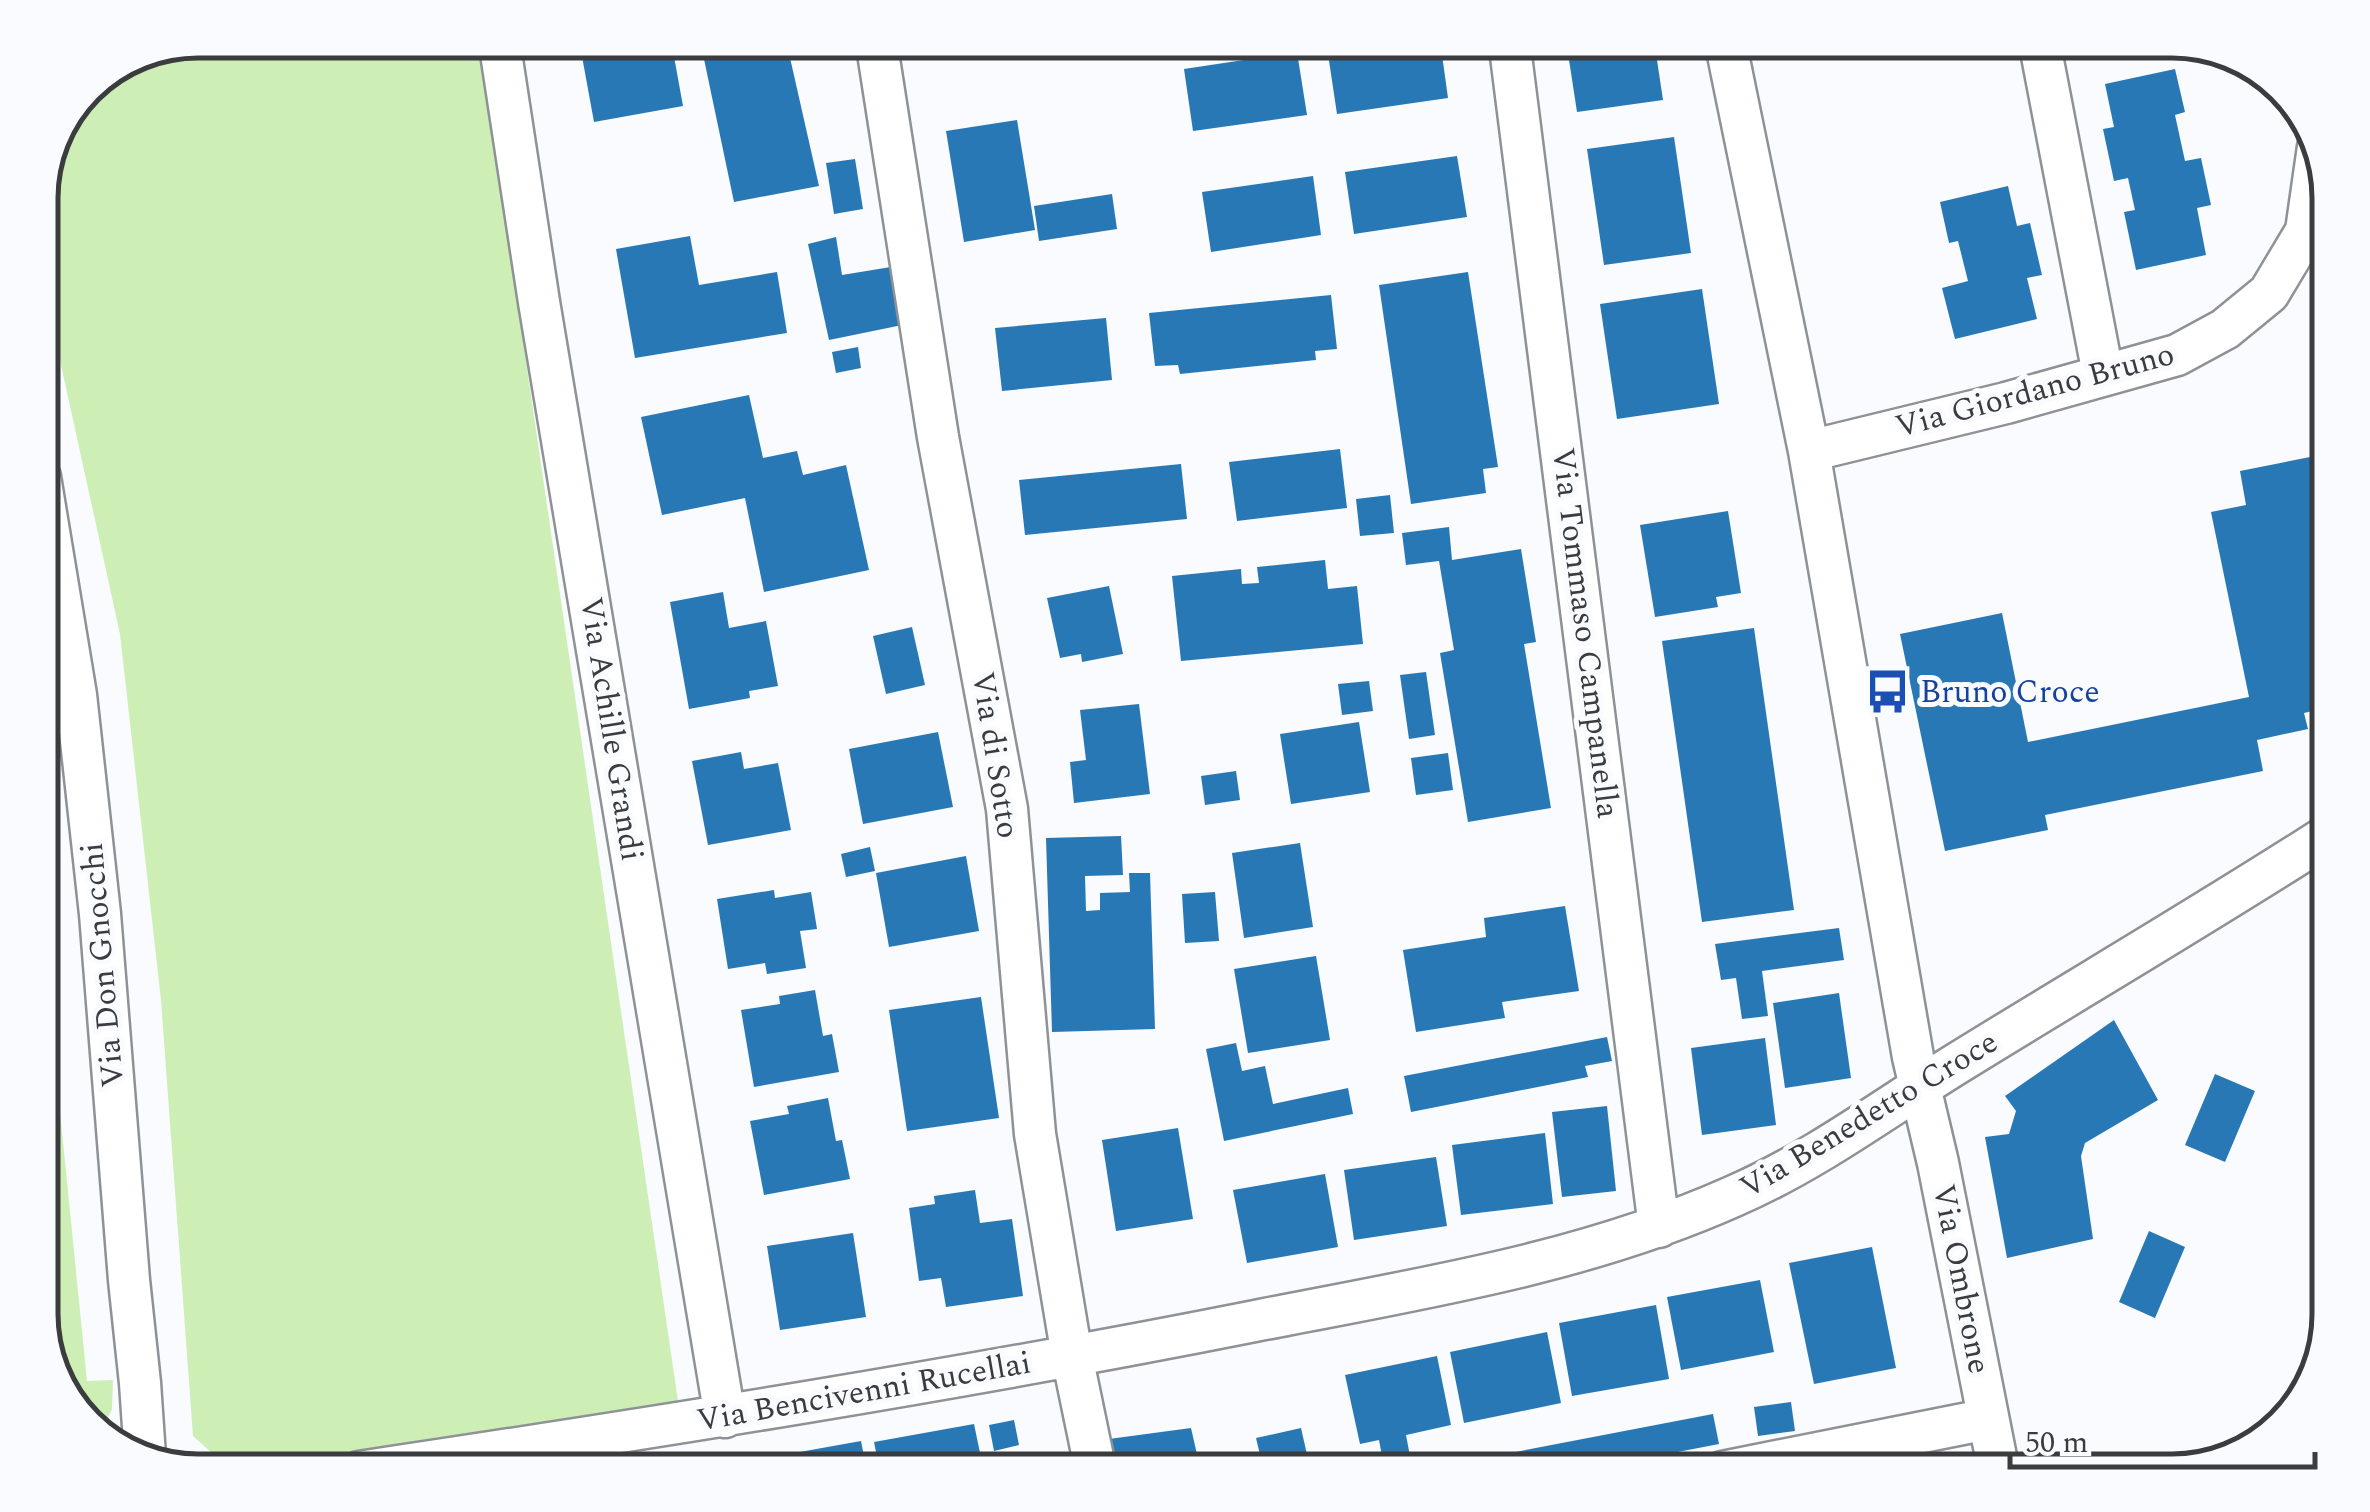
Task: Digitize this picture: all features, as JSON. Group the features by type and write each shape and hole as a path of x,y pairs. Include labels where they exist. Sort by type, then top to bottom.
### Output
{"street":[{"name":"Via Achille Grandi","path":"501,58 724,1417"},
{"name":"Via di Sotto","path":"879,58 938,437 1007,810 1035,1134 1092,1454"},
{"name":"Via Tommaso Campanella","path":"1512,58 1659,1227"},
{"path":"1729,58 1809,451 1920,1086"},
{"path":"2042,58 2103,374"},
{"name":"Via Giordano Bruno","path":"1809,451 2176,355 2224,329 2269,293 2306,231 2312,192"},
{"name":"Via Don Gnocchi","path":"58,586 76,695 100,914 144,1444"},
{"name":"Via Benedetto Croce","path":"1072,1356 1519,1268 1659,1227 1737,1195 1801,1162 2312,845"},
{"name":"Via Ombrone","path":"1920,1086 1995,1454"},
{"name":"Via Bencivenni Rucellai","path":"478,1454 724,1417 1072,1356"},
{"path":"1811,1454 1988,1418"}],"green space":[{"path":"482,58 678,1401 335,1454 213,1454 193,1436 161,1000 120,634 58,351 58,188 62,161 86,112 127,76 179,59"},
{"path":"58,1092 87,1381 113,1380 112,1409 106,1421 92,1407 76,1385 62,1351 58,1324"}],"building":[{"path":"582,58 674,58 683,106 594,122"},
{"path":"704,58 790,58 819,186 734,202"},
{"path":"1257,58 1298,58 1307,115 1193,131 1184,69"},
{"path":"1329,58 1442,58 1448,98 1337,114"},
{"path":"1569,58 1657,58 1663,100 1577,112"},
{"path":"2175,69 2185,112 2175,115 2185,161 2201,158 2211,205 2197,208 2206,255 2136,270 2124,212 2135,210 2128,178 2114,181 2103,129 2114,127 2105,84"},
{"path":"1017,120 1035,230 964,242 946,131"},
{"path":"1674,137 1691,253 1604,265 1587,149"},
{"path":"1457,156 1467,217 1354,234 1345,172"},
{"path":"855,159 863,209 834,214 826,163"},
{"path":"1313,176 1321,235 1211,252 1202,192"},
{"path":"2008,186 2017,226 2030,223 2042,275 2027,278 2037,319 1955,339 1942,288 1968,281 1958,241 1949,243 1940,202"},
{"path":"1112,194 1117,229 1039,241 1034,206"},
{"path":"690,236 699,285 777,272 787,333 635,358 616,249"},
{"path":"836,237 842,275 903,265 912,323 829,340 808,244"},
{"path":"1468,272 1498,467 1483,469 1486,493 1411,504 1379,285"},
{"path":"1702,289 1719,404 1617,419 1600,304"},
{"path":"1331,295 1337,349 1315,351 1316,360 1180,374 1178,365 1155,366 1149,313"},
{"path":"1106,318 1112,380 1002,391 995,328"},
{"path":"858,347 861,368 836,373 832,352"},
{"path":"749,395 763,458 797,451 803,475 846,465 869,570 764,592 745,498 662,515 641,417"},
{"path":"1340,449 1347,508 1237,521 1229,462"},
{"path":"2312,457 2312,711 2304,713 2308,729 2257,740 2263,771 2045,815 2048,830 1945,851 1900,634 2002,613 2028,742 2249,697 2211,512 2246,505 2240,471"},
{"path":"1181,464 1187,519 1025,535 1019,480"},
{"path":"1390,495 1394,533 1360,536 1356,499"},
{"path":"1728,511 1741,593 1716,597 1718,607 1655,617 1640,525"},
{"path":"1449,527 1452,560 1521,549 1536,642 1524,644 1551,808 1468,822 1440,653 1454,650 1439,561 1406,565 1402,533"},
{"path":"1325,560 1328,589 1357,586 1363,644 1181,661 1172,576 1241,569 1242,584 1259,583 1257,567"},
{"path":"1109,586 1123,654 1082,662 1081,654 1060,658 1047,598"},
{"path":"723,592 729,628 766,621 778,686 749,691 750,698 689,709 670,602"},
{"path":"912,627 925,685 886,694 873,636"},
{"path":"1754,628 1794,910 1702,922 1662,641"},
{"path":"1426,672 1435,735 1409,739 1400,675"},
{"path":"1369,681 1373,711 1342,715 1338,684"},
{"path":"1139,704 1150,794 1074,803 1070,762 1086,760 1080,710"},
{"path":"1359,722 1370,792 1291,804 1280,734"},
{"path":"938,732 953,807 863,824 849,749"},
{"path":"741,752 744,769 778,763 791,830 708,845 692,761"},
{"path":"1448,753 1453,790 1416,795 1411,758"},
{"path":"1236,771 1240,800 1205,805 1201,776"},
{"path":"1121,836 1123,875 1085,876 1086,911 1100,910 1100,893 1130,892 1129,873 1150,873 1155,1029 1052,1032 1046,838"},
{"path":"1300,843 1313,927 1244,938 1232,853"},
{"path":"870,847 875,871 846,877 841,854"},
{"path":"966,856 979,931 889,947 876,873"},
{"path":"774,890 775,898 811,892 817,929 800,931 806,968 767,974 765,963 728,969 717,899"},
{"path":"1215,892 1219,941 1185,943 1182,894"},
{"path":"1565,906 1579,991 1502,1002 1505,1018 1416,1032 1403,950 1486,937 1484,918"},
{"path":"1839,928 1844,960 1762,971 1768,1016 1742,1019 1736,978 1721,980 1715,944"},
{"path":"1316,956 1330,1040 1248,1053 1234,969"},
{"path":"815,990 823,1036 832,1034 839,1072 754,1087 741,1010 780,1004 779,996"},
{"path":"1839,993 1851,1078 1785,1088 1773,1003"},
{"path":"981,997 999,1118 907,1131 889,1010"},
{"path":"2114,1020 2158,1100 2085,1143 2081,1156 2093,1239 2007,1258 1985,1137 2009,1134 2016,1111 2005,1096"},
{"path":"1607,1037 1612,1061 1585,1066 1588,1077 1411,1112 1404,1076"},
{"path":"1765,1038 1776,1125 1702,1135 1691,1048"},
{"path":"1236,1043 1242,1071 1265,1066 1273,1104 1348,1088 1353,1114 1224,1141 1206,1049"},
{"path":"2215,1074 2255,1091 2225,1162 2185,1145"},
{"path":"828,1098 836,1141 842,1140 850,1179 764,1195 750,1121 789,1114 787,1106"},
{"path":"1607,1106 1616,1191 1562,1197 1552,1112"},
{"path":"1178,1128 1193,1219 1116,1231 1102,1140"},
{"path":"1545,1133 1553,1204 1461,1215 1452,1145"},
{"path":"1436,1157 1447,1226 1354,1240 1344,1170"},
{"path":"1325,1174 1338,1247 1247,1263 1233,1190"},
{"path":"975,1190 980,1223 1012,1219 1023,1296 946,1307 941,1278 919,1281 909,1208 935,1204 934,1196"},
{"path":"2149,1231 2185,1247 2155,1318 2119,1302"},
{"path":"853,1233 866,1317 780,1330 767,1246"},
{"path":"1872,1247 1896,1368 1814,1384 1789,1263"},
{"path":"1760,1280 1774,1352 1681,1370 1667,1297"},
{"path":"1656,1305 1669,1379 1572,1396 1559,1323"},
{"path":"1547,1332 1561,1403 1464,1423 1450,1352"},
{"path":"1437,1356 1451,1425 1406,1435 1410,1454 1382,1454 1379,1440 1360,1444 1345,1375"},
{"path":"1791,1402 1795,1431 1758,1436 1754,1407"},
{"path":"1713,1414 1719,1444 1667,1454 1505,1454"},
{"path":"1014,1420 1019,1445 994,1451 989,1425"},
{"path":"974,1424 980,1454 876,1454 874,1442"},
{"path":"1191,1428 1197,1454 1113,1454 1109,1439"},
{"path":"1301,1428 1307,1454 1260,1454 1256,1438"},
{"path":"861,1441 864,1454 788,1454"}],"place":[{"name":"Bruno Croce","path":"1887,692"}]}
